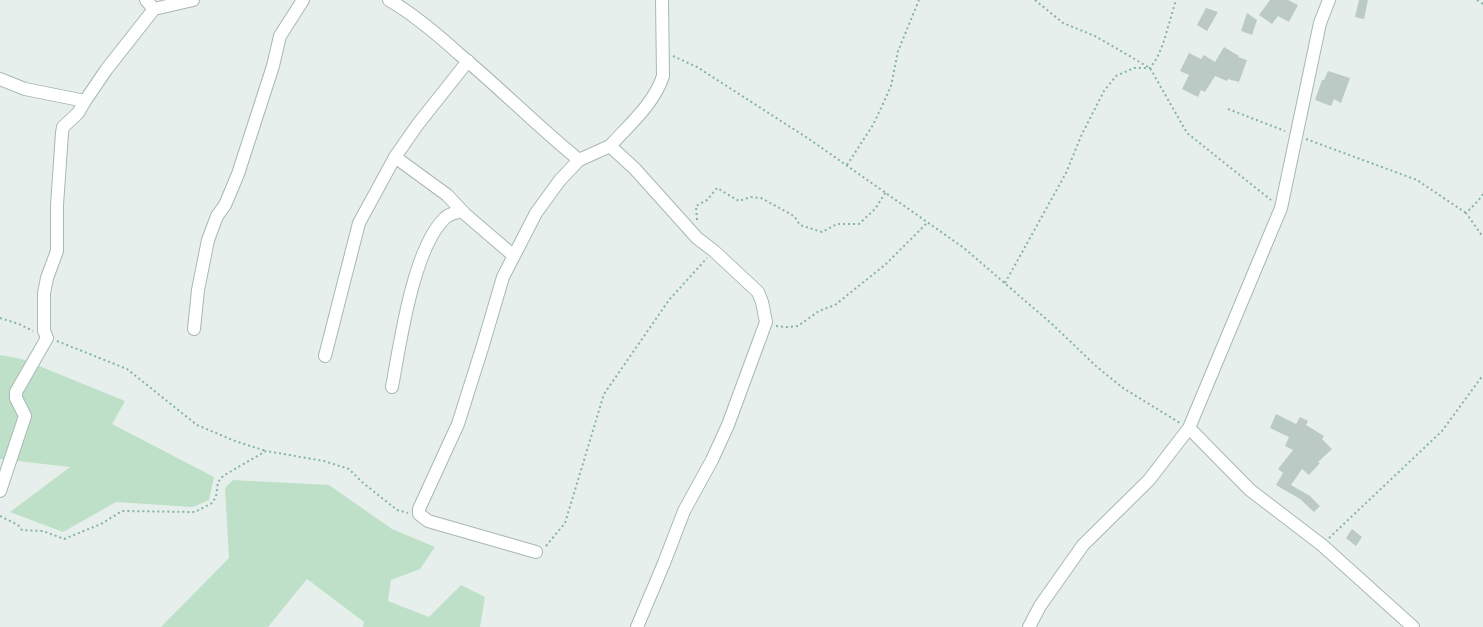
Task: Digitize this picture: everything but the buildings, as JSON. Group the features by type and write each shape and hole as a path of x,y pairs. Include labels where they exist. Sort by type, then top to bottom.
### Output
{"street":[{"path":"146,0 154,9"},
{"path":"0,491 25,416 16,398 16,392 47,338 44,331 44,293 47,278 57,251 57,205 63,127 78,113 106,70 154,9 193,0"},
{"path":"194,329 198,290 208,240 217,216 225,205 238,174 280,36 303,0"},
{"path":"389,0 408,11 490,79 555,140 579,160"},
{"path":"536,552 424,519 419,514 419,509 458,424 503,277 536,213 560,180 579,160 610,146 654,97 660,87 664,76 662,0"},
{"path":"1029,627 1040,606 1083,545 1149,480 1189,428 1281,208 1320,23 1329,0"},
{"path":"325,356 359,223 395,157 418,124 468,61"},
{"path":"0,79 25,89 85,101"},
{"path":"610,146 635,169 697,238 714,251 758,292 762,302 766,322 728,425 712,460 684,511 637,627"},
{"path":"395,157 447,195 462,211 514,256"},
{"path":"392,387 405,313 425,251 445,218 450,214 462,211"},
{"path":"1189,428 1250,490 1322,545 1413,627"}],"path":[{"path":"847,165 873,126 891,86 898,51 919,0"},
{"path":"1035,0 1063,23 1095,36 1150,68 1186,133 1281,208"},
{"path":"1150,68 1157,58 1163,44 1176,0"},
{"path":"1477,0 1483,4"},
{"path":"663,51 697,67 886,192 927,223 964,248 1097,367 1123,388 1189,428"},
{"path":"1004,283 1066,173 1082,134 1104,91 1116,76 1134,68 1150,68"},
{"path":"1228,109 1417,180 1466,213 1483,237"},
{"path":"697,238 696,206 707,200 717,188 739,201 752,197 761,198 794,216 800,224 822,232 837,224 859,224 875,209 886,192"},
{"path":"1466,213 1478,202 1483,194"},
{"path":"766,322 778,327 798,326 819,311 836,305 886,264 927,223"},
{"path":"536,552 548,545 565,523 604,394 669,300 714,251"},
{"path":"0,318 19,324 47,338 127,369 197,426 266,451 324,461 349,469 362,482 397,510 424,519"},
{"path":"1322,545 1442,431 1483,375"},
{"path":"0,516 18,525 22,530 43,531 64,539 101,524 122,511 195,512 212,503 216,497 218,482 223,476 266,451"}],"green space":[{"path":"0,355 22,359 125,401 112,424 214,477 209,500 193,507 116,502 63,532 10,512 70,467 0,459"},
{"path":"233,480 329,485 392,529 435,547 420,569 391,580 388,601 429,617 461,585 485,597 480,627 363,627 364,622 307,579 268,627 161,627 229,558 225,488"}]}
